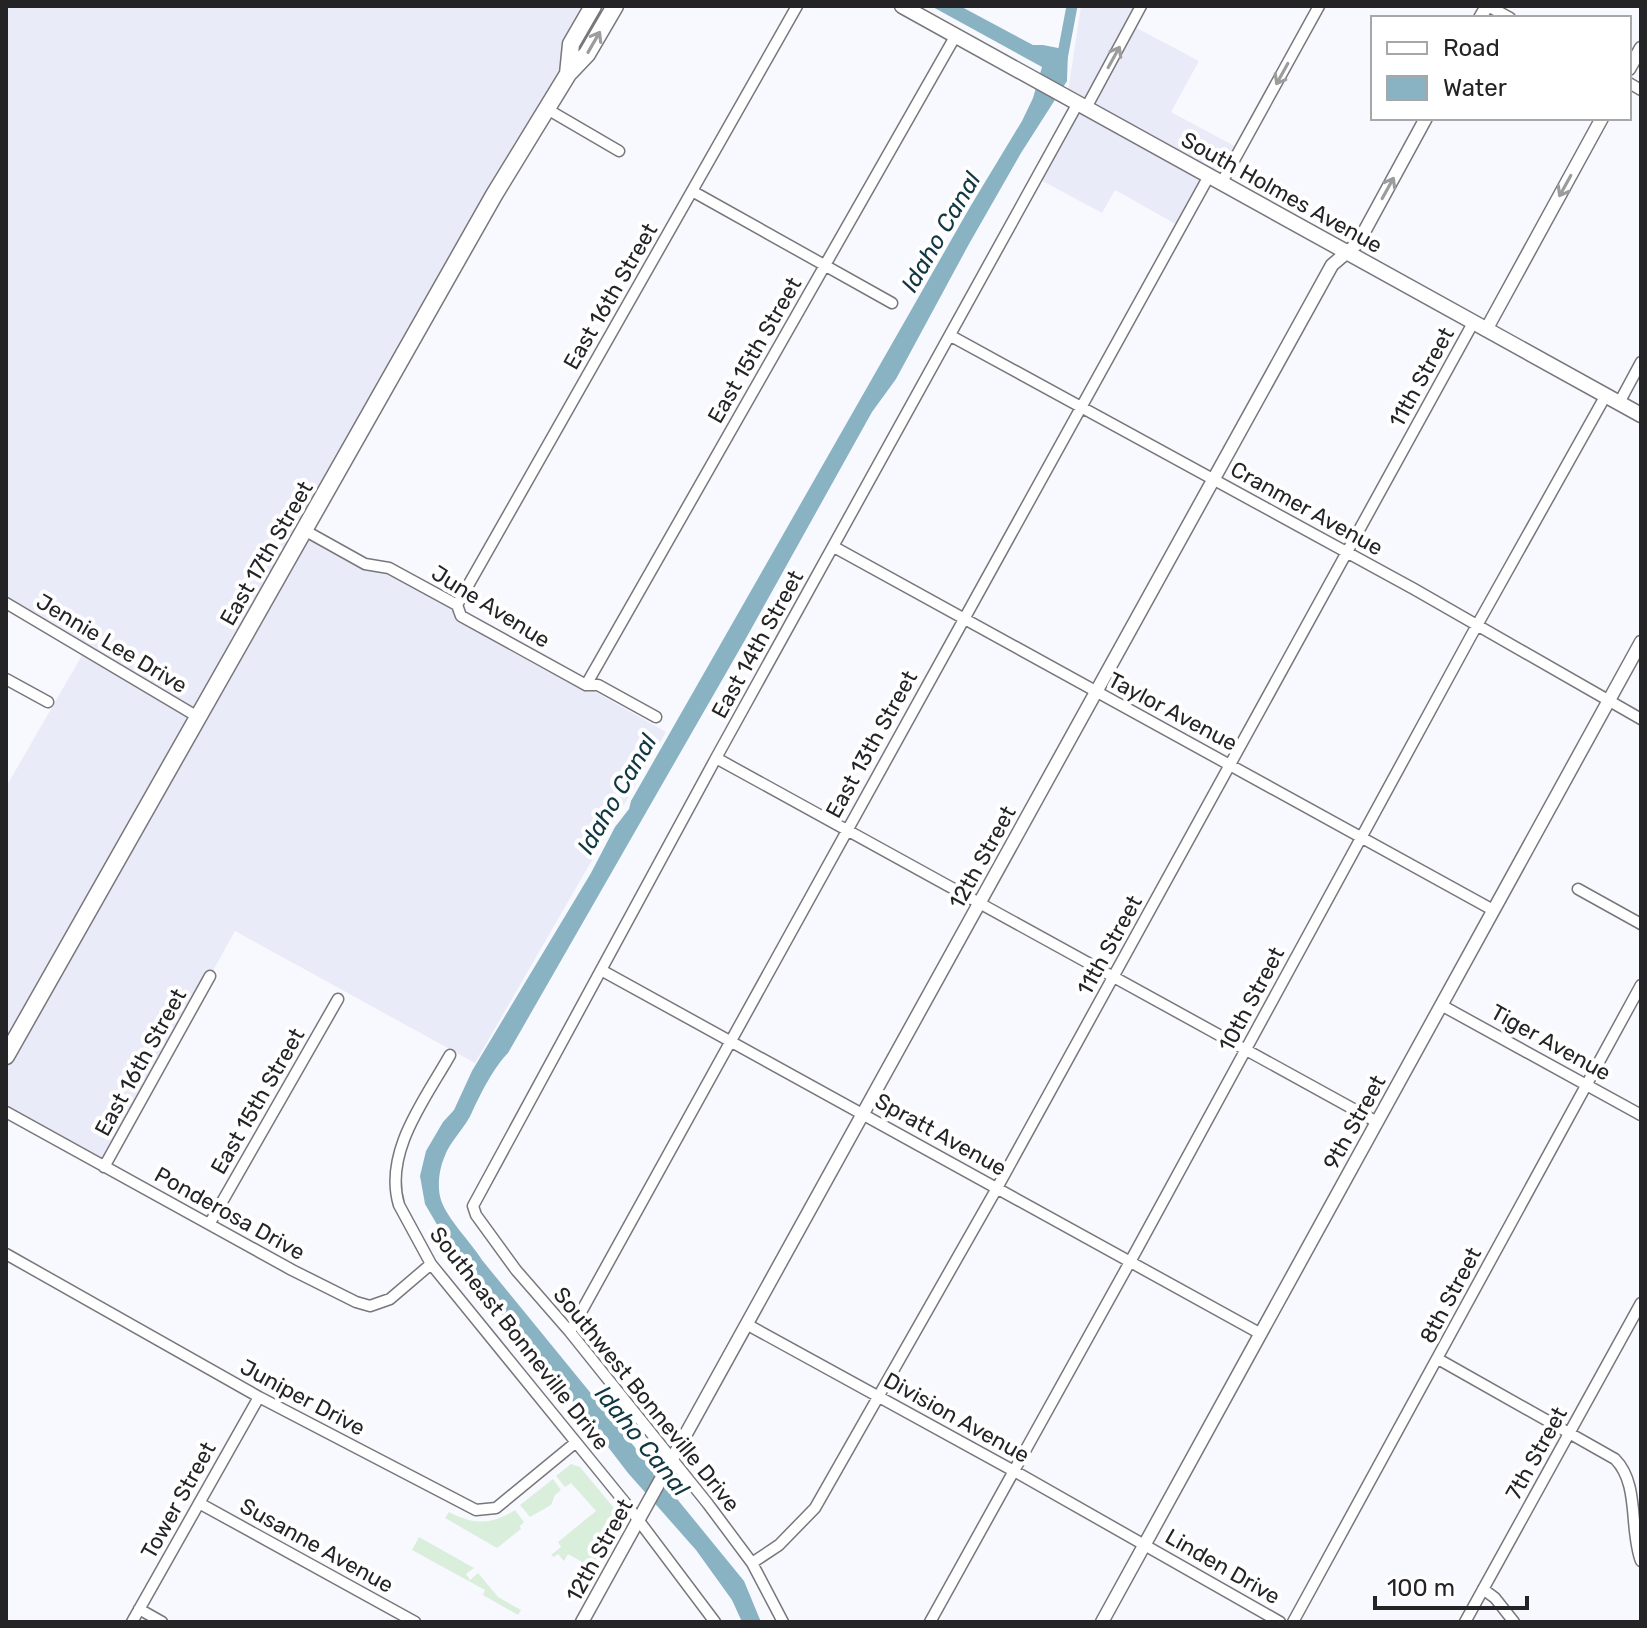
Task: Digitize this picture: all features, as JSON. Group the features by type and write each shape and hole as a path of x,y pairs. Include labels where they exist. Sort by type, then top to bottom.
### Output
{"main road":[{"name":"East 17th Street","path":"568,74 571,44 593,6"},
{"name":"East 17th Street","path":"6,1056 489,204 568,74 587,54 615,6"},
{"name":"South Holmes Avenue","path":"902,6 1641,415"}],"street":[{"name":"East 16th Street","path":"457,605 797,6"},
{"name":"East 14th Street","path":"473,1206 716,758 951,336 1141,6"},
{"name":"East 13th Street","path":"570,1332 1082,407 1319,6"},
{"path":"1487,6 1506,16"},
{"name":"East 15th Street","path":"586,685 956,35"},
{"path":"1631,66 1641,48"},
{"path":"547,109 619,151"},
{"name":"12th Street","path":"582,1622 1332,265 1359,242 1425,120"},
{"name":"11th Street","path":"752,1563 779,1545 815,1508 997,1188 1347,554 1601,120"},
{"path":"692,191 892,303"},
{"name":"Cranmer Avenue","path":"951,336 1477,624 1641,719"},
{"name":"10th Street","path":"930,1622 1130,1263 1477,624 1613,399 1641,362"},
{"name":"June Avenue","path":"304,530 365,564 389,568 457,605 461,616 586,685 598,685 656,717"},
{"name":"Taylor Avenue","path":"834,547 1493,910"},
{"name":"Jennie Lee Drive","path":"7,605 198,717"},
{"name":"9th Street","path":"1102,1622 1641,642"},
{"path":"7,682 48,702"},
{"path":"716,758 1377,1122"},
{"path":"1578,889 1641,924"},
{"name":"Spratt Avenue","path":"601,970 1261,1334"},
{"name":"East 16th Street","path":"104,1167 210,976"},
{"name":"8th Street","path":"1293,1622 1641,985"},
{"name":"East 15th Street","path":"210,1223 338,999"},
{"name":"Tiger Avenue","path":"1441,1005 1641,1115"},
{"name":"Southeast Bonneville Drive","path":"450,1055 405,1135 396,1176 399,1205 431,1264 638,1520 715,1622"},
{"name":"Ponderosa Drive","path":"6,1112 292,1270 356,1302 370,1306 390,1299 431,1264"},
{"name":"Southwest Bonneville Drive","path":"473,1206 476,1215 516,1270 570,1332 752,1563 783,1622"},
{"name":"Juniper Drive","path":"6,1254 259,1397 476,1510 496,1508 575,1443"},
{"name":"7th Street","path":"1465,1622 1641,1303"},
{"name":"Division Avenue","path":"748,1325 1146,1545"},
{"path":"1438,1359 1621,1465 1630,1494 1641,1561"},
{"name":"Tower Street","path":"132,1622 259,1397"},
{"name":"Susanne Avenue","path":"199,1503 415,1622"},
{"name":"Linden Drive","path":"1146,1545 1280,1622"},
{"path":"1483,1589 1495,1598 1514,1622"},
{"path":"139,1609 162,1622"}],"shaded area":[{"path":"6,6 607,6 304,530 365,564 457,605 462,616 666,732 475,1063 235,931 104,1167 6,1112 6,787 85,650 6,603"},
{"path":"1081,6 1137,6 1131,25 1199,61 1171,112 1240,149 1222,182 1209,176 1181,227 1115,190 1102,213 1037,178 1078,104 1067,98"}],"green space":[{"path":"571,1464 580,1467 623,1519 588,1585 585,1579 591,1567 568,1554 564,1561 558,1554 554,1557 551,1555 561,1547 558,1542 596,1511 571,1483 565,1487 556,1476"},
{"path":"553,1479 561,1490 551,1505 530,1517 520,1505"},
{"path":"515,1510 524,1522 521,1529 497,1548 445,1518 449,1512 482,1522"},
{"path":"419,1537 474,1568 466,1574 470,1580 478,1573 498,1597 521,1610 518,1615 483,1595 485,1590 412,1550"}],"water":[{"name":"Idaho Canal","path":"931,6 960,6 1033,45 1068,50 1067,81 1021,153 896,379 872,412 508,1053 450,1145 439,1179 444,1207 482,1260 744,1581 761,1622 742,1622 732,1600 696,1550 628,1473 505,1317 485,1298 457,1259 425,1204 420,1176 426,1151 454,1110 472,1071 591,873 615,827 629,809 1033,98 1042,67"}],"waterway":[{"path":"1061,64 1072,6"}]}
